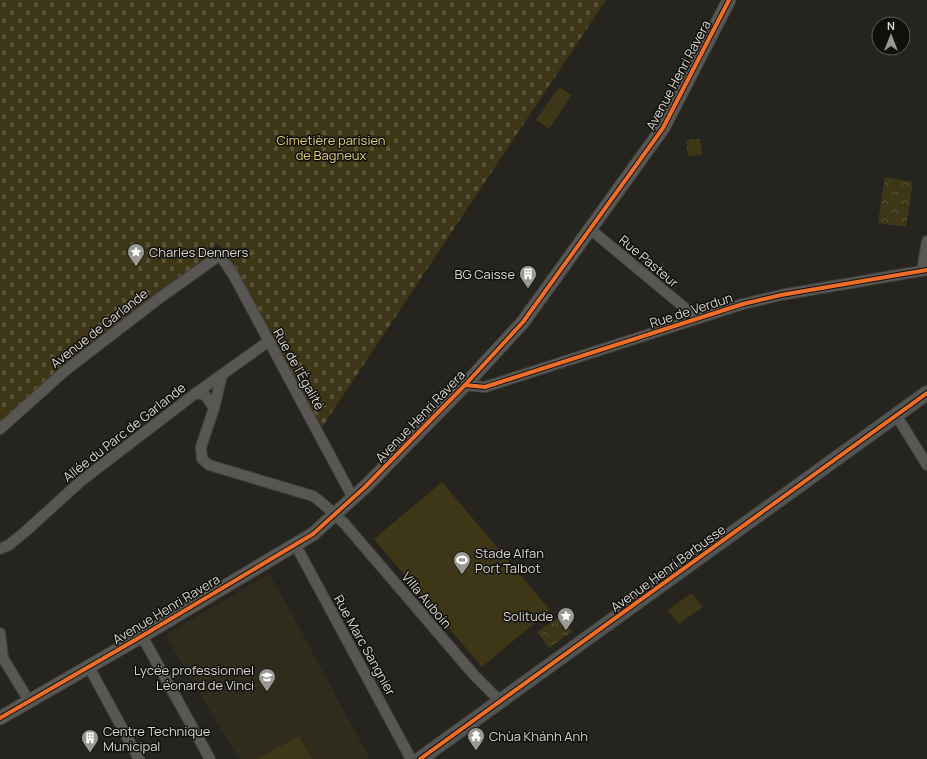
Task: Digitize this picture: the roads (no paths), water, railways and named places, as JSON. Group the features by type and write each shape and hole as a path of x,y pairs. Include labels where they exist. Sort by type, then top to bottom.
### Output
{"main road":[{"name":"Avenue Henri Barbusse","path":"420,759 927,393"}],"street":[{"name":"Avenue Henri Ravera","path":"0,718 142,636 295,544 319,529 353,498 465,385 523,322 663,128 730,0"},
{"name":"Rue Pasteur","path":"590,229 691,313"},
{"path":"924,270 927,241"},
{"name":"Rue de l'Égalité","path":"220,255 234,276 353,498"},
{"name":"Avenue de Garlande","path":"0,430 66,370 160,297 220,255"},
{"name":"Rue de Verdun","path":"465,385 485,387 743,304 781,295 924,270"},
{"name":"Allée du Parc de Garlande","path":"0,549 8,545 26,531 81,481 196,393 269,341"},
{"name":"Villa Auboin","path":"222,375 214,408 201,447 202,459 209,465 313,496 324,503 344,523 474,676 501,702"},
{"path":"196,393 205,395 214,408"},
{"path":"896,416 927,465"},
{"name":"Rue Marc Sangnier","path":"295,544 411,759"},
{"path":"0,632 3,658 29,701"},
{"path":"142,636 210,759"},
{"path":"89,666 140,759"}],"place":[{"name":"Charles Denners","path":"136,267"},
{"name":"BG Caisse","path":"528,289"},
{"name":"Stade Alfan Port Talbot","path":"462,575"},
{"name":"Solitude","path":"566,631"},
{"name":"Lycée professionnel Léonard de Vinci","path":"267,692"},
{"name":"Chùa Khánh Anh","path":"476,751"},
{"name":"Centre Technique Municipal","path":"90,753"}],"park label":[{"name":"Cimetière parisien de Bagneux","path":"331,148"}]}
